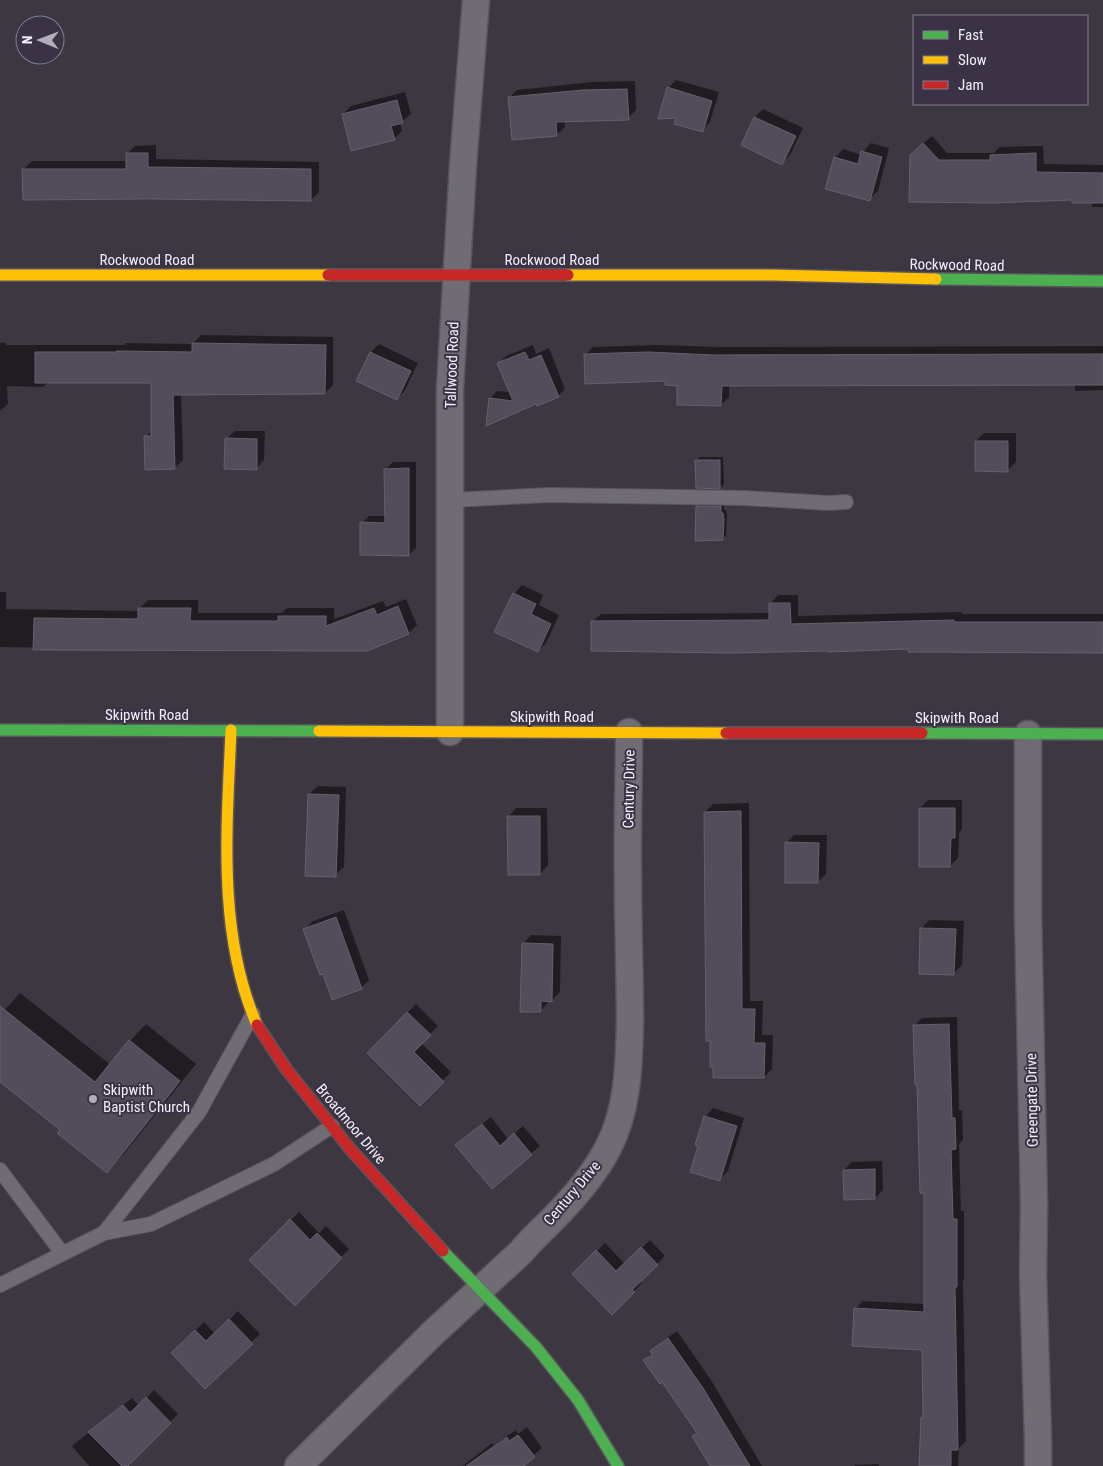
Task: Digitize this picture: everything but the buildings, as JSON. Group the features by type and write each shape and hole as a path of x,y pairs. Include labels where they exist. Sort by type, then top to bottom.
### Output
{"street":[{"name":"Tallwood Road","path":"450,732 450,389 462,165 476,0"},
{"name":"Rockwood Road","path":"0,275 773,275 888,279 1103,281"},
{"name":"Skipwith Road","path":"0,730 1103,734"},
{"name":"Broadmoor Drive","path":"231,730 228,834 230,920 236,964 247,1001 259,1028 287,1070 351,1150 480,1290 536,1347 578,1400 618,1466"},
{"name":"Century Drive","path":"298,1466 433,1333 521,1252 592,1174 608,1148 626,1095 629,1060 629,732"},
{"name":"Greengate Drive","path":"1028,734 1028,912 1034,1206 1032,1274 1038,1466"}],"lane":[{"path":"451,500 549,495 846,502"},
{"path":"104,1233 199,1112 252,1014"},
{"path":"0,1285 104,1233 152,1224 274,1164 332,1126"},
{"path":"0,1170 62,1253"}],"traffic: fast":[{"path":"936,279 1103,281"},
{"path":"0,730 319,731"},
{"path":"922,733 1103,734"},
{"path":"443,1251 536,1347 578,1400 618,1466"}],"traffic: slow":[{"path":"0,275 328,275"},
{"path":"568,275 773,275 936,279"},
{"path":"231,730 227,842 227,880 230,917 235,954 244,990 257,1025"},
{"path":"319,731 726,733"}],"traffic: jam":[{"path":"328,275 568,275"},
{"path":"726,733 922,733"},
{"path":"257,1025 287,1070 351,1150 443,1251"}],"place":[{"name":"Skipwith Baptist Church","path":"93,1099"}]}
